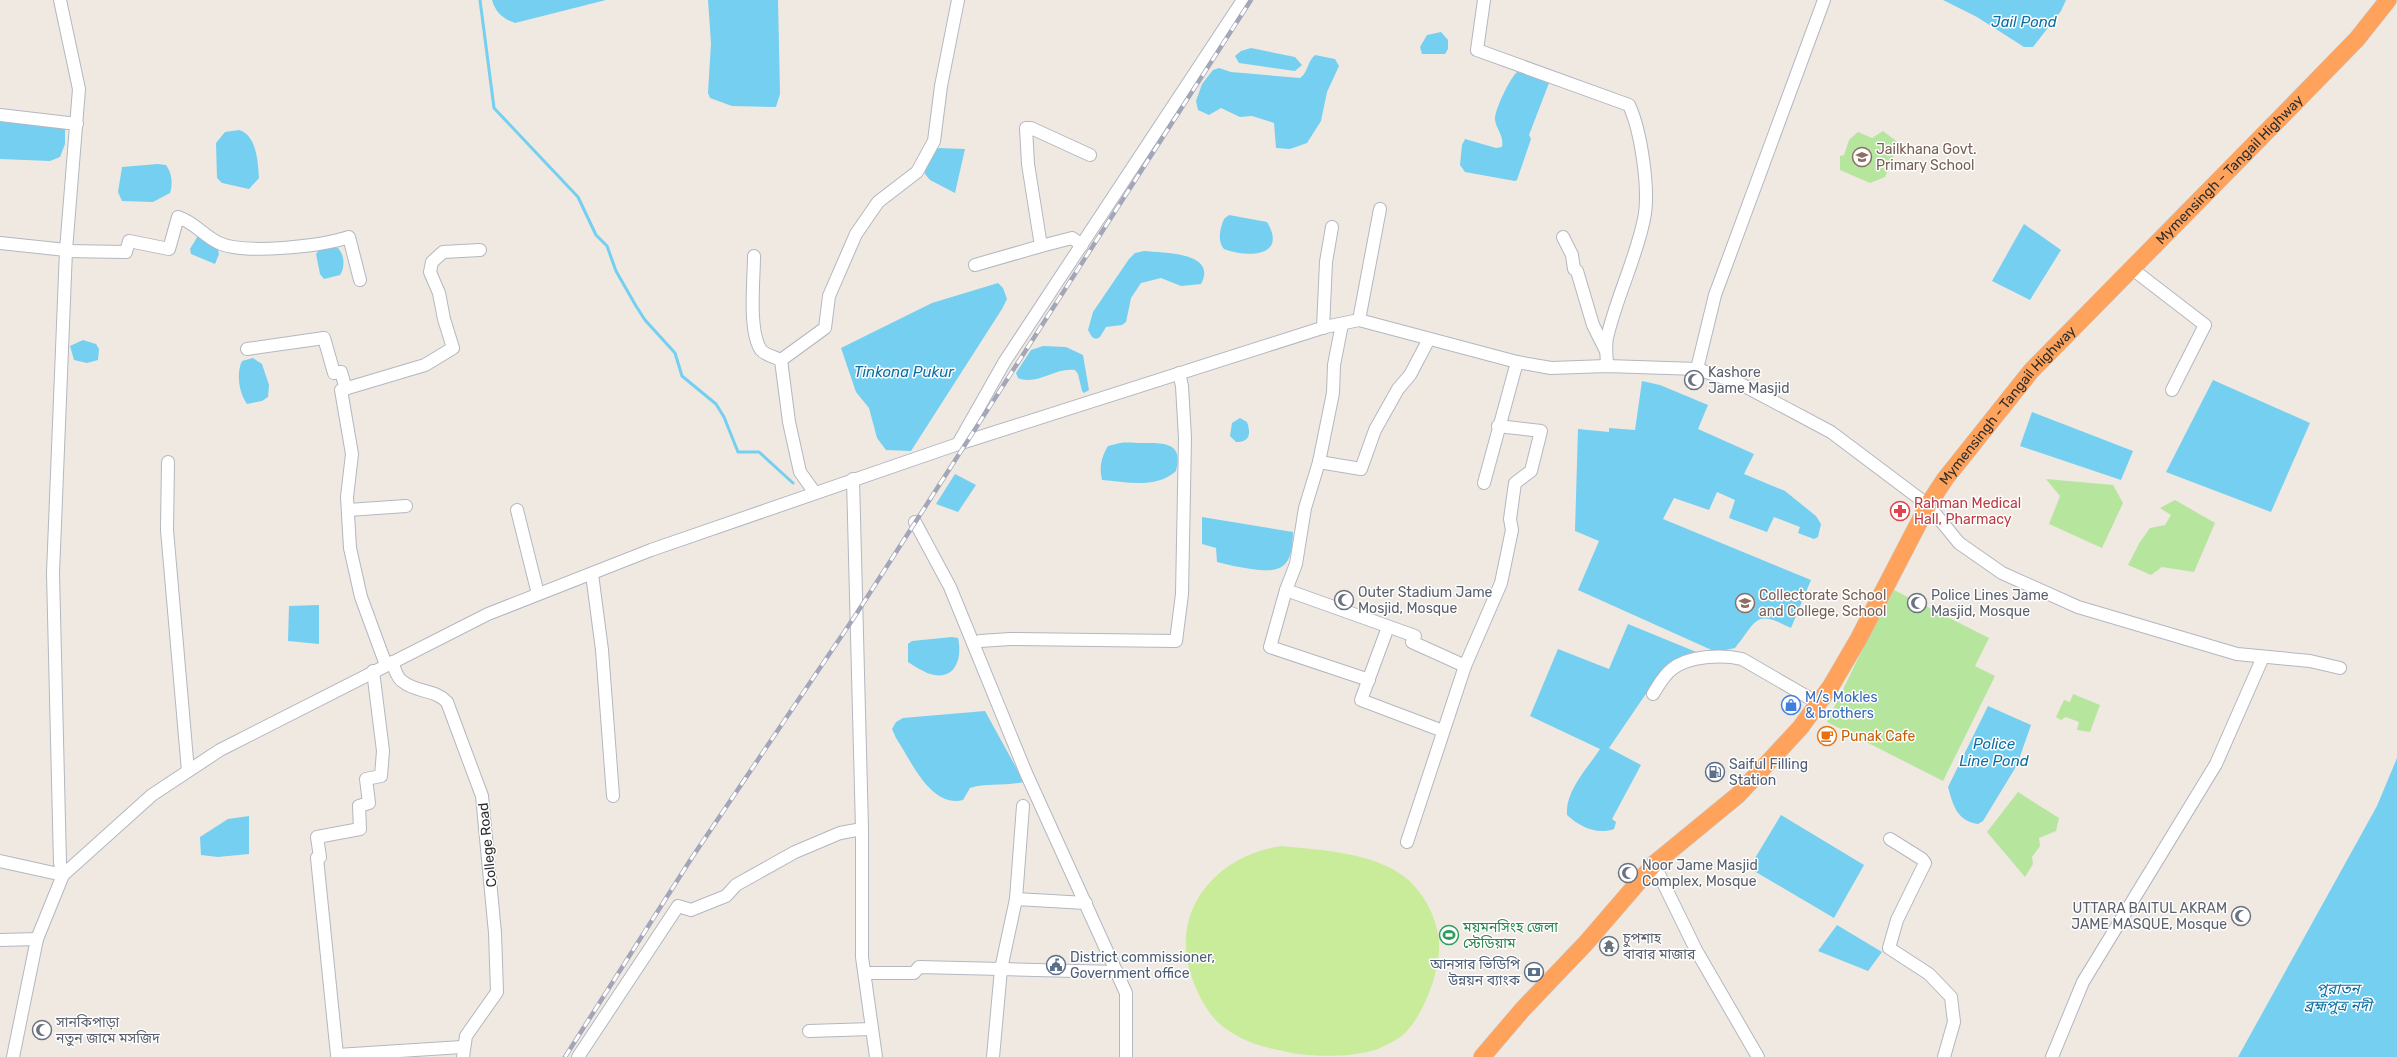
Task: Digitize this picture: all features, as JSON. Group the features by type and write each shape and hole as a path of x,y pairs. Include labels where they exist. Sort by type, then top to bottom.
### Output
{"highway":[{"name":"Mymensingh - Tangail Highway","path":"1482,1057 1654,864 1738,795 1800,728 1818,703 1859,638 1928,505 1974,440 2031,371 2131,268 2222,179 2357,39 2388,0"}],"street":[{"path":"60,0 80,89 66,251 53,573 60,863 62,875"},
{"path":"781,360 825,328 829,296 856,234 878,202 917,172 934,141 941,86 958,0"},
{"path":"958,444 1006,361 1243,0"},
{"path":"1484,0 1478,50 1629,104 1635,116 1640,134 1645,190 1644,218 1607,340 1607,360"},
{"path":"1697,369 1715,295 1821,1"},
{"path":"0,115 77,124"},
{"path":"1041,246 1028,164 1026,128 1031,128 1090,155"},
{"path":"1359,320 1380,210"},
{"path":"0,243 66,251 126,252 129,241 169,249 178,217 186,219 218,243 227,246 266,248 331,243 349,237 360,280"},
{"path":"1323,328 1326,262 1332,227"},
{"path":"1563,237 1572,255 1574,269 1577,271 1593,325 1607,360"},
{"path":"975,265 1072,238 1082,245"},
{"path":"247,349 324,338 334,373 341,372 346,389 425,365 453,348 444,319 439,293 430,272 432,262 442,252 480,250"},
{"path":"754,256 754,325 758,344 762,351 781,360"},
{"path":"2131,268 2205,325 2172,390"},
{"path":"13,1057 38,939 62,875 152,795 220,750 373,671 488,614 651,550 958,444 1323,328 1359,320 1517,362 1551,368 1607,360 1697,369 1737,382 1831,432 1928,505 1959,543 2002,573 2078,607 2237,654 2310,661 2340,668"},
{"path":"1342,324 1334,365 1333,393 1319,462 1305,508 1296,564 1286,590 1270,647 1369,680"},
{"path":"1319,462 1361,469 1375,430 1398,389 1410,375 1429,339"},
{"path":"781,360 789,422 800,472 815,493"},
{"path":"1484,483 1498,426 1517,362"},
{"path":"980,641 1010,639 1175,642 1178,639 1182,594 1185,438 1182,386 1179,373"},
{"name":"College Road","path":"346,389 342,390 352,454 348,510 350,548 361,597 389,663 402,681 422,690 437,693 447,702 454,715 482,796 495,933 497,992 472,1024 463,1052"},
{"path":"1407,842 1465,666 1501,583 1512,530 1510,519 1515,483 1531,471 1541,431 1498,426"},
{"path":"168,462 167,530 188,771"},
{"path":"853,479 862,829 862,957 876,1057"},
{"path":"348,510 406,506"},
{"path":"517,510 538,594"},
{"path":"915,522 950,587 1026,773 1086,902 1126,993 1126,1057"},
{"path":"592,574 602,650 613,796"},
{"path":"1286,590 1415,636 1412,642 1465,666"},
{"path":"1388,627 1362,700 1443,731"},
{"path":"1653,694 1665,675 1673,668 1694,660 1732,657 1742,659 1818,703"},
{"path":"2052,1057 2084,982 2216,764 2263,657"},
{"path":"373,671 383,751 381,776 366,779 369,803 359,806 360,830 317,837 320,856 317,858 337,1055 463,1052"},
{"path":"993,1057 1001,969 1016,899 1024,806"},
{"path":"578,1057 678,906 691,910 726,896 736,885 794,852 840,833 862,829"},
{"path":"1890,839 1922,858 1925,863 1897,920 1889,948 1929,974 1951,996 1954,1022 1944,1057"},
{"path":"0,860 62,875"},
{"path":"1654,864 1696,950 1758,1057"},
{"path":"1016,899 1086,902"},
{"path":"0,940 38,939"},
{"path":"865,973 914,973 919,967 1117,972"},
{"path":"809,1032 872,1029"}],"green space":[{"path":"1883,131 1899,143 1885,177 1870,183 1840,170 1840,156 1844,155 1849,140 1858,132 1872,138"},
{"path":"2046,479 2113,485 2123,503 2102,548 2049,524 2060,496"},
{"path":"2175,500 2215,523 2194,572 2162,567 2151,575 2128,565 2140,542 2150,528 2165,525 2171,515 2160,508"},
{"path":"1892,589 1989,638 1975,666 1995,676 1943,781 1827,722"},
{"path":"2073,694 2100,705 2090,732 2077,730 2079,722 2066,717 2061,720 2056,717 2064,700 2070,702"},
{"path":"2018,792 2059,818 2056,831 2039,838 2040,846 2032,857 2033,864 2025,877 1987,832"},
{"path":"1281,846 1344,853 1375,861 1402,875 1415,887 1426,901 1438,934 1438,959 1435,973 1426,1001 1419,1014 1404,1034 1395,1041 1369,1052 1349,1055 1308,1055 1278,1050 1258,1045 1231,1032 1217,1022 1202,1001 1194,983 1187,958 1186,934 1191,912 1202,893 1216,876 1235,862 1257,852"}],"water":[{"path":"492,0 606,0 515,23 506,19 500,14 495,8"},
{"path":"708,0 778,0 780,94 776,107 732,106 710,98 708,93 711,43"},
{"name":"Jail Pond","path":"1943,0 2066,0 2061,11 2033,47 2024,47 1977,17"},
{"path":"1441,32 1448,40 1448,49 1445,54 1422,54 1420,47 1427,35"},
{"path":"1251,48 1295,57 1302,65 1295,71 1239,63 1235,56 1241,51"},
{"path":"1315,55 1335,59 1339,66 1327,92 1321,121 1307,143 1290,149 1276,148 1274,123 1252,116 1240,117 1221,108 1209,115 1198,110 1196,101 1202,84 1213,70 1219,68 1231,72 1300,78 1305,73 1310,61"},
{"path":"1517,72 1531,72 1549,83 1529,135 1531,139 1517,180 1515,181 1465,172 1460,165 1462,145 1465,139 1496,148 1502,147 1502,139 1496,124 1495,116 1510,81"},
{"path":"0,120 65,128 65,144 60,157 50,161 0,159"},
{"path":"239,130 250,138 257,158 259,178 249,189 222,183 217,178 216,143 225,132"},
{"path":"936,149 965,149 955,193 930,180 925,174 925,168"},
{"path":"158,164 166,165 170,171 172,182 170,193 153,202 122,201 118,192 122,167"},
{"path":"1229,215 1267,222 1272,234 1272,242 1269,248 1262,252 1253,254 1243,254 1224,249 1220,242 1220,230 1224,219"},
{"path":"2024,224 2061,250 2030,300 1992,281"},
{"path":"199,234 217,246 219,254 215,264 191,254 190,249"},
{"path":"333,247 338,248 342,254 344,262 343,269 340,275 324,279 320,274 316,254 320,249"},
{"path":"1144,251 1164,252 1186,256 1196,260 1202,266 1204,273 1201,284 1181,286 1161,278 1141,283 1131,298 1126,322 1122,325 1106,327 1100,337 1096,339 1092,337 1088,330 1093,312 1129,259 1135,253"},
{"name":"Tinkona Pukur","path":"998,283 1003,288 1007,299 1002,309 911,451 886,450 877,438 869,408 856,392 841,348 932,303"},
{"path":"83,340 96,344 99,349 98,360 87,363 74,360 70,346"},
{"path":"1043,346 1066,347 1083,355 1089,390 1084,393 1082,391 1078,374 1075,370 1060,371 1032,380 1018,378 1016,373 1031,350"},
{"path":"253,358 262,364 269,385 268,397 262,401 247,404 240,389 239,371 242,361"},
{"path":"2213,380 2310,423 2271,512 2166,472"},
{"path":"1642,381 1660,385 1708,405 1698,429 1754,454 1744,474 1785,491 1816,516 1821,524 1818,537 1814,539 1798,533 1800,527 1774,517 1767,532 1729,518 1735,500 1717,492 1709,510 1674,498 1663,519 1811,580 1791,628 1770,619 1758,620 1753,624 1735,648 1716,652 1578,590 1599,541 1575,531 1578,429 1609,432 1609,428 1635,430"},
{"path":"2032,412 2133,451 2121,480 2020,446"},
{"path":"1240,418 1247,422 1249,434 1247,439 1244,441 1236,442 1230,436 1232,423"},
{"path":"1120,443 1158,443 1170,446 1175,449 1177,454 1178,461 1176,471 1168,477 1150,482 1131,483 1102,480 1102,459 1106,450 1108,446"},
{"path":"955,474 976,485 958,512 936,504"},
{"path":"1202,517 1293,532 1291,552 1288,560 1284,565 1272,570 1251,569 1217,562 1216,548 1202,544"},
{"path":"319,605 319,644 288,641 289,606"},
{"path":"1628,624 1706,656 1656,679 1609,748 1641,765 1612,819 1616,822 1614,829 1601,831 1589,829 1577,823 1567,815 1569,797 1573,789 1600,749 1530,716 1558,649 1609,669"},
{"path":"952,637 958,638 959,654 958,661 950,672 944,675 927,673 908,662 908,644 912,641"},
{"name":"Police Line Pond","path":"1988,706 2031,725 2017,765 1983,821 1978,824 1961,816 1954,806 1948,787"},
{"path":"985,711 1024,782 976,786 970,788 963,800 951,801 941,797 931,790 915,769 892,729 896,722 903,718"},
{"name":"পুরাতন ব্রহ্মপুত্র নদী","path":"2397,758 2397,1057 2238,1057 2377,806"},
{"path":"1781,815 1864,865 1834,918 1749,868"},
{"path":"249,816 249,854 218,857 201,855 200,837 228,819"},
{"path":"1837,925 1882,952 1868,971 1818,951"}],"waterway":[{"path":"480,0 494,108 578,197 596,235 607,246 616,271 636,306 645,320 675,353 682,376 716,404 724,417 738,452 759,452 793,483"}],"railway":[{"path":"565,1057 691,859 855,616 1251,0"}],"place":[{"name":"Jailkhana Govt. Primary School","path":"1862,157"},
{"name":"Kashore Jame Masjid","path":"1694,380"},
{"name":"Rahman Medical Hall, Pharmacy","path":"1900,511"},
{"name":"Outer Stadium Jame Mosjid, Mosque","path":"1344,600"},
{"name":"Collectorate School and College, School","path":"1745,603"},
{"name":"Police Lines Jame Masjid, Mosque","path":"1917,603"},
{"name":"M/s Mokles & brothers","path":"1791,705"},
{"name":"Punak Cafe","path":"1827,736"},
{"name":"Saiful Filling Station","path":"1715,772"},
{"name":"Noor Jame Masjid Complex, Mosque","path":"1628,873"},
{"name":"UTTARA BAITUL AKRAM JAME MASQUE, Mosque","path":"2241,916"},
{"name":"ময়মনসিংহ জেলা স্টেডিয়াম","path":"1449,935"},
{"name":"চুপশাহ বাবার মাজার","path":"1609,946"},
{"name":"District commissioner, Government office","path":"1056,965"},
{"name":"আনসার ভিডিপি উন্নয়ন ব্যাংক","path":"1534,972"},
{"name":"সানকিপাড়া নতুন জামে মসজিদ","path":"42,1030"}]}
